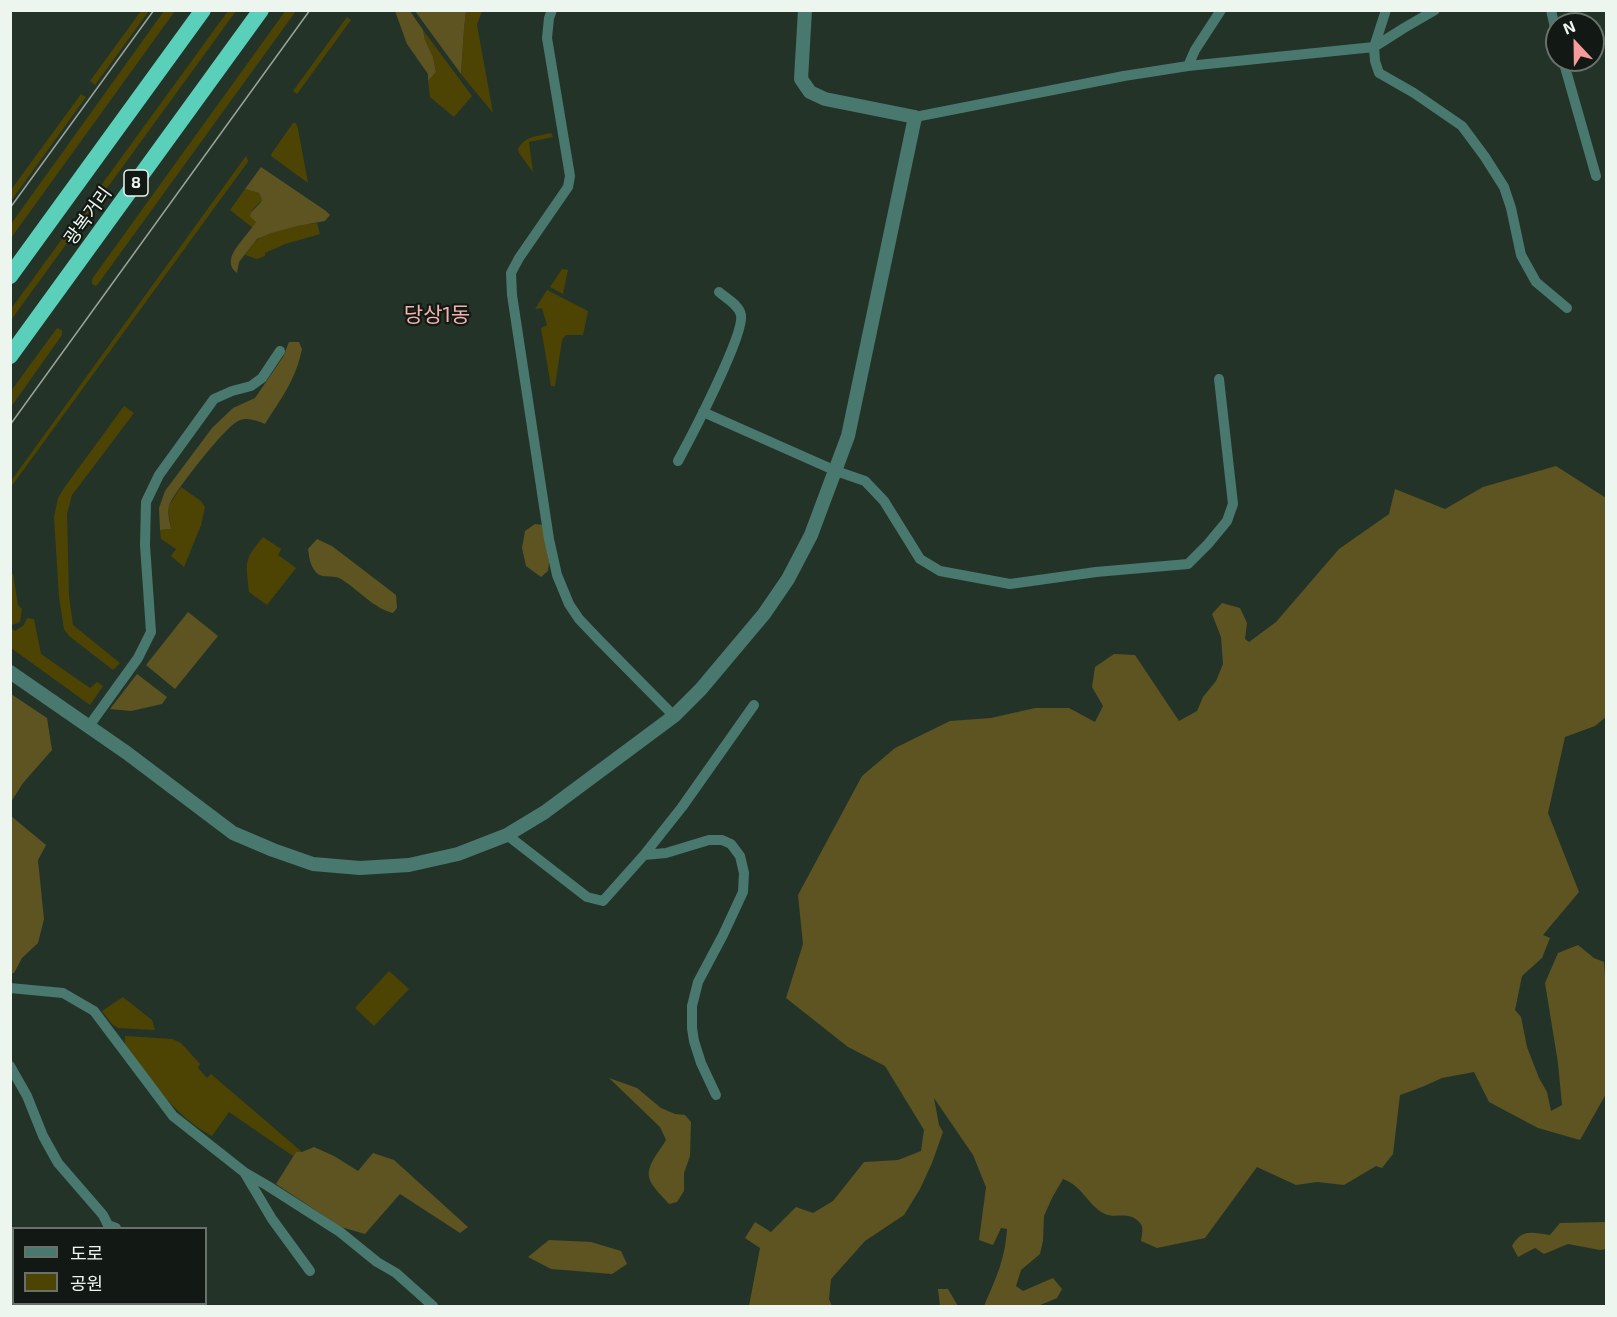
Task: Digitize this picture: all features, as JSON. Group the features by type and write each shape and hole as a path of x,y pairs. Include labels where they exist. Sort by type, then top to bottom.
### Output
{"highway":[{"name":"광복거리","path":"10,276 203,10"},
{"name":"광복거리","path":"10,356 261,10"}],"street":[{"path":"552,10 547,38 570,176 568,187 511,273 514,307 549,539 557,575 569,604 579,619 674,716"},
{"path":"805,10 801,80 810,92 825,99 915,117 1054,88 1188,66 1374,47 1435,10"},
{"path":"1188,66 1195,50 1221,10"},
{"path":"1386,11 1374,47 1379,73 1414,93 1462,126 1504,187 1521,255 1536,282 1567,308"},
{"path":"1566,72 1596,176"},
{"path":"10,672 127,753 234,833 313,864 360,868 409,866 458,854 507,835 545,812 674,716 764,614 788,579 811,535 848,436 915,117"},
{"path":"678,461 732,349 742,318 738,308 719,292"},
{"path":"89,726 138,658 151,632 144,545 146,502 159,475 214,399 257,382 280,351"},
{"path":"703,412 836,471 865,481 884,501 920,559 940,571 1010,584 1096,572 1188,564 1227,521 1233,504 1219,378"},
{"path":"507,835 587,897 603,901 682,807 754,705"},
{"path":"644,855 666,853 709,840 722,840 732,844 740,856 744,873 743,892 698,982 692,1006 694,1041 701,1063 716,1095"},
{"path":"10,988 63,993 94,1011 172,1116 244,1172 340,1232 377,1262 396,1273 433,1306"},
{"path":"10,1066 27,1096 43,1136 58,1163 103,1215 110,1227"},
{"path":"244,1172 272,1219 310,1271"}],"green space":[{"path":"286,10 296,11 98,284 96,286 92,284 92,279"},
{"path":"141,11 149,11 95,85 90,81"},
{"path":"164,11 175,11 11,238 11,224"},
{"path":"228,11 236,11 11,320 11,309"},
{"path":"466,11 482,11 477,25 493,113 461,74"},
{"path":"347,17 351,20 297,94 293,91"},
{"path":"423,30 472,96 454,117 430,97 428,81 436,72"},
{"path":"81,94 86,97 11,201 11,190"},
{"path":"293,123 296,123 298,129 308,183 271,156"},
{"path":"551,133 553,137 529,142 533,172 518,149 528,139"},
{"path":"246,156 247,163 11,487 11,481"},
{"path":"245,189 259,193 262,200 252,210 256,222 253,228 230,210"},
{"path":"317,223 320,234 285,244 257,259 245,255 255,242 269,233"},
{"path":"562,269 568,270 563,294 550,287"},
{"path":"547,290 588,311 583,335 566,335 562,340 555,386 551,386 541,328 547,325 542,308 535,309"},
{"path":"57,328 62,330 62,335 11,407 11,391"},
{"path":"124,406 134,413 72,495 67,514 69,596 73,625 120,663 113,670 69,636 64,629 59,597 54,517 58,498 64,488"},
{"path":"181,487 201,501 205,507 201,525 184,567 171,556 176,549 161,539 160,530 171,529 168,507"},
{"path":"263,537 281,549 278,555 296,568 267,605 249,592 247,574 249,557"},
{"path":"11,574 13,574 18,605 22,609 20,622 12,625 10,624"},
{"path":"27,618 34,619 41,654 90,688 97,682 103,686 90,705 11,648 11,628 15,631 24,625"},
{"path":"389,971 409,989 374,1026 355,1008"},
{"path":"123,997 152,1020 155,1030 118,1028 112,1024 102,1011"},
{"path":"125,1036 172,1039 181,1043 200,1064 198,1068 207,1078 211,1074 302,1152 296,1152 293,1156 229,1112 212,1136 198,1128 174,1107 153,1083 125,1044"}],"shaded area":[{"path":"395,11 410,11 423,30 436,72 428,81 428,74 407,44"},
{"path":"415,11 466,11 461,74"},
{"path":"261,167 330,215 325,221 297,226 257,239 239,262 237,273 231,266 232,256 256,222 250,216 262,200 259,193 245,189"},
{"path":"289,342 299,342 302,349 299,360 287,388 265,424 241,420 223,435 200,461 169,506 171,529 160,530 159,508 165,491 212,428 233,408 255,398 283,357"},
{"path":"1556,466 1606,498 1606,717 1595,726 1565,737 1548,813 1579,892 1543,935 1550,938 1542,958 1522,976 1515,1010 1521,1017 1527,1047 1547,1092 1551,1111 1562,1105 1558,1063 1545,983 1558,953 1578,945 1594,958 1604,962 1606,1094 1580,1140 1538,1128 1489,1102 1474,1072 1442,1078 1400,1095 1393,1154 1382,1168 1376,1166 1344,1185 1317,1182 1296,1185 1257,1167 1205,1238 1157,1248 1141,1241 1142,1227 1136,1219 1105,1214 1075,1186 1063,1179 1044,1216 1040,1254 1021,1270 1016,1286 1023,1291 1053,1278 1062,1289 1057,1298 1038,1306 984,1306 1002,1260 1007,1229 1001,1228 993,1245 979,1240 986,1187 973,1155 934,1098 939,1125 943,1132 920,1189 904,1215 865,1241 831,1279 829,1299 832,1306 749,1306 760,1248 745,1238 755,1222 771,1232 796,1207 813,1213 833,1201 864,1162 898,1160 921,1151 924,1130 885,1066 848,1047 786,998 803,944 798,895 862,776 895,748 950,721 991,718 1035,708 1069,708 1095,722 1103,706 1092,687 1095,667 1114,654 1135,655 1179,721 1197,711 1203,697 1216,681 1223,664 1221,637 1212,614 1222,603 1240,608 1247,623 1245,639 1249,642 1276,622 1339,549 1389,514 1395,489 1445,509 1483,487"},
{"path":"535,524 543,525 549,562 548,571 541,577 526,566 522,548 525,531"},
{"path":"317,539 332,546 396,595 397,608 393,613 373,603 341,579 318,574 313,569 308,549"},
{"path":"188,612 218,636 175,689 146,665"},
{"path":"137,674 167,697 162,704 131,711 110,709"},
{"path":"11,694 47,718 52,750 23,783 11,802"},
{"path":"11,816 46,845 38,860 44,919 38,943 22,958 14,973 11,974"},
{"path":"609,1078 637,1088 661,1108 675,1114 685,1115 691,1122 690,1156 684,1173 684,1191 677,1202 669,1204 650,1180 651,1165 666,1140 660,1127"},
{"path":"314,1147 358,1171 373,1153 394,1160 468,1227 460,1233 400,1194 365,1234 341,1227 276,1184 296,1152"},
{"path":"1606,1222 1606,1249 1568,1244 1544,1254 1535,1248 1518,1257 1512,1246 1524,1234 1550,1235 1560,1223"},
{"path":"549,1240 591,1242 621,1251 627,1264 612,1274 551,1269 528,1257"},
{"path":"938,1289 948,1289 958,1306 940,1306"}],"tram line":[{"path":"10,208 154,10"},
{"path":"10,425 310,10"}],"district":[{"name":"당상1동","path":"437,315"}]}
